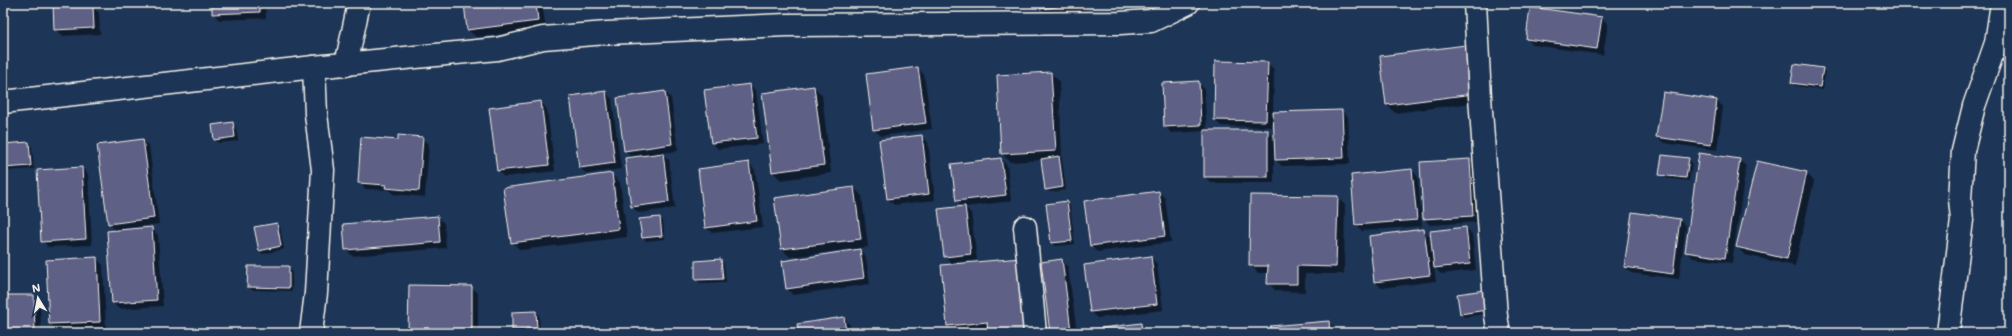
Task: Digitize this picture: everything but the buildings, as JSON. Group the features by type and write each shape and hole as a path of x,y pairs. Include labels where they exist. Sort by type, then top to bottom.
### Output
{"street":[{"path":"346,65 359,3"},
{"path":"3,102 314,67 497,49 543,38 607,33 787,25 1151,21 1188,3"},
{"path":"1475,3 1496,316 1499,333"},
{"path":"1948,333 1962,220 1960,199 1963,151 1974,106 1996,43 2002,3"},
{"path":"311,333 316,293 323,170 316,114 314,67"},
{"path":"1025,227 1035,333"}]}
